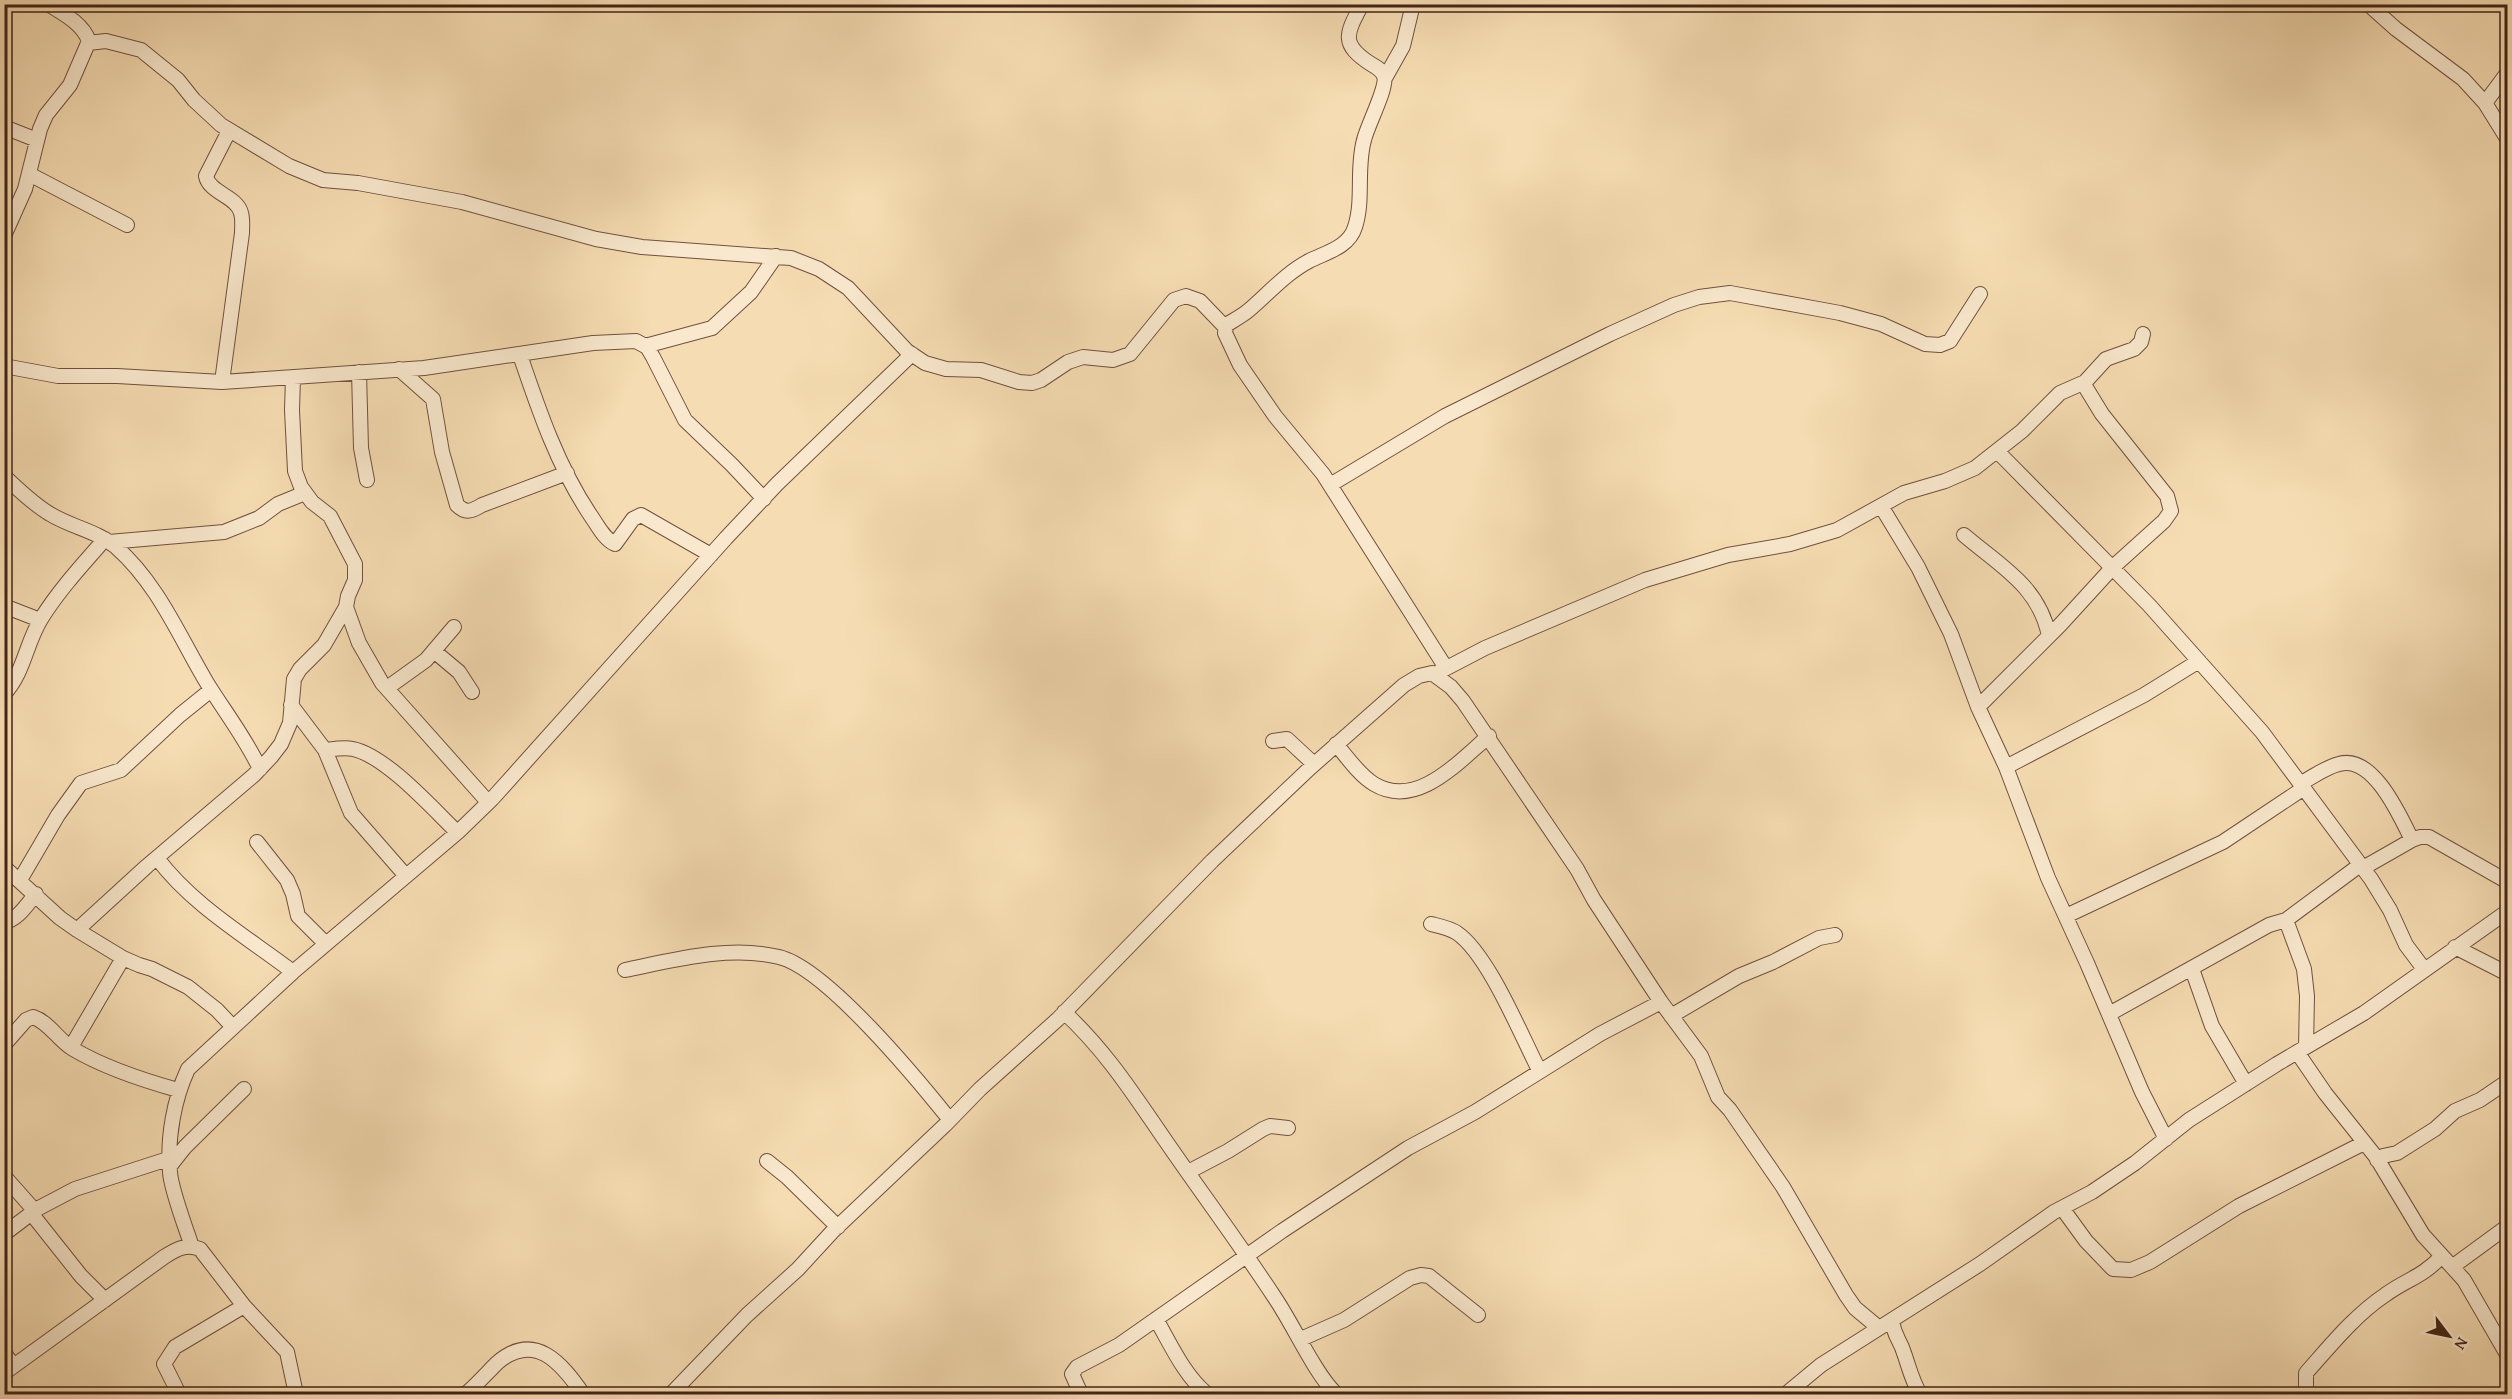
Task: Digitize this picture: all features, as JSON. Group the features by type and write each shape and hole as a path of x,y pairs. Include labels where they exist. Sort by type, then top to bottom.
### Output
{"street":[{"path":"4,236 29,174 36,140 46,115 70,86 87,43 86,31 48,4"},
{"path":"1226,328 1286,276 1307,262 1335,249 1350,238 1358,218 1358,166 1364,140 1385,86 1385,78 1381,70 1350,48 1347,39 1362,4"},
{"path":"1385,78 1403,46 1413,4"},
{"path":"2368,4 2396,29 2463,79 2486,103 2508,140"},
{"path":"87,43 106,41 141,50 165,68 194,100 229,130 289,166 323,180 358,183 462,202 596,239 642,247 791,258 819,269 848,288 912,354 925,363 946,369 981,370 1019,382 1032,383 1041,380 1068,362 1083,357 1113,360 1130,354 1174,300 1186,296 1200,301 1226,328 1229,344 1240,365 1275,416 1330,485 1441,671 1489,736 1661,1002 1701,1056 1718,1097 1730,1110 1783,1187 1846,1295 1855,1308 1879,1328"},
{"path":"2486,103 2508,72"},
{"path":"4,127 36,140"},
{"path":"222,382 241,242 241,213 230,199 212,186 206,176 229,130"},
{"path":"29,174 127,225"},
{"path":"645,346 712,328 751,292 776,256"},
{"path":"1330,485 1445,416 1610,334 1674,305 1699,297 1730,293 1840,313 1881,324 1925,344 1940,345 1950,341 1980,294"},
{"path":"671,1395 747,1315 798,1269 980,1089 1064,1012 1212,861 1314,764 1404,685 1419,676 1441,671 1485,648 1645,580 1717,558 1790,544 1837,531 1904,493 1945,482 1975,468 2022,431 2060,393 2083,383 2106,359 2134,349 2141,342 2143,334"},
{"path":"4,366 58,376 117,376 222,382 424,368 593,343 636,341 645,346 653,357 685,420 764,499"},
{"path":"192,1247 170,1173 174,1110 178,1090 188,1068 293,972 489,802 711,555 764,499 912,354"},
{"path":"520,355 550,441 580,499 611,543 618,542 633,519 641,515 711,555"},
{"path":"399,369 433,399 442,452 457,506 463,511 472,511 482,505 567,473"},
{"path":"359,372 361,448 366,480"},
{"path":"77,930 260,770 281,744 290,723 294,679 300,669 324,645 346,607 355,580 355,564 330,516 312,502 305,493 295,471 293,378"},
{"path":"1978,707 2049,636 2113,567 2164,521 2171,511 2170,504 2102,414 2083,383"},
{"path":"1997,451 2113,567 2262,732 2361,866 2390,910 2406,945 2424,969"},
{"path":"4,476 21,493 51,515 107,540 152,586 212,690 252,752 260,770"},
{"path":"4,694 20,671 40,620 79,568 107,540 224,532 259,518 278,504 305,493"},
{"path":"1881,506 1931,591 1951,634 1978,707 2006,767 2048,878 2142,1092 2166,1139"},
{"path":"1964,535 2033,594 2046,621 2049,636"},
{"path":"4,606 40,620"},
{"path":"346,607 359,643 387,688 489,802"},
{"path":"387,688 434,651 454,627"},
{"path":"434,651 459,672 472,692"},
{"path":"2006,767 2144,695 2199,662"},
{"path":"20,880 52,825 81,783 121,770 180,715 212,690"},
{"path":"291,705 325,750 351,813 405,876"},
{"path":"1336,744 1374,785 1391,790 1410,790 1427,786 1489,736"},
{"path":"1273,741 1287,739 1314,764"},
{"path":"325,750 350,748 373,757 404,782 457,832"},
{"path":"2066,916 2223,842 2303,785 2340,763 2362,766 2373,774 2397,811 2412,840"},
{"path":"2109,1014 2269,925 2286,920 2315,900 2331,885 2361,866 2420,837 2429,837 2508,882"},
{"path":"257,843 287,880 294,894 298,916 326,944"},
{"path":"157,858 182,886 220,918 293,972"},
{"path":"4,867 60,918 77,930 123,958 188,987 217,1010 233,1027"},
{"path":"4,922 18,915 36,894"},
{"path":"1786,1395 1821,1365 2062,1208 2101,1186 2189,1120 2364,1013 2508,911"},
{"path":"2286,920 2304,969 2307,996 2302,1049 2325,1094 2377,1160 2422,1235 2476,1298 2488,1325 2508,1356"},
{"path":"1431,924 1457,933 1477,955 1503,996 1539,1070"},
{"path":"1671,1016 1739,976 1773,962 1819,938 1835,934"},
{"path":"2455,947 2508,974"},
{"path":"625,970 711,955 749,952 781,957 803,968 854,1013 892,1051 950,1120"},
{"path":"71,1047 123,958"},
{"path":"2192,969 2212,1026 2246,1084"},
{"path":"1081,1395 1072,1378 1074,1370 1119,1345 1408,1148 1475,1112 1600,1034 1661,1002"},
{"path":"1064,1012 1097,1044 1188,1172 1247,1256 1336,1395"},
{"path":"4,1045 26,1020 33,1017 45,1023 71,1047 143,1080 178,1090"},
{"path":"2377,1160 2382,1156 2397,1153 2435,1129 2455,1111 2480,1100 2508,1081"},
{"path":"4,1234 33,1212 75,1189 170,1162 243,1089"},
{"path":"1188,1172 1263,1129 1270,1126 1288,1128"},
{"path":"2062,1208 2086,1241 2113,1269 2131,1270 2150,1262 2239,1206 2364,1143"},
{"path":"767,1161 787,1177 838,1227"},
{"path":"4,1176 81,1276 105,1300"},
{"path":"2452,1268 2508,1226"},
{"path":"4,1353 9,1369 176,1250 192,1247 200,1249 244,1306 287,1352 296,1395"},
{"path":"2306,1395 2306,1373 2351,1322 2388,1293 2428,1270 2442,1256"},
{"path":"1301,1339 1344,1320 1410,1278 1422,1275 1437,1280 1458,1301 1479,1316"},
{"path":"178,1392 164,1364 169,1353 175,1347 244,1306"},
{"path":"1156,1319 1182,1365 1207,1395"},
{"path":"1892,1320 1894,1335 1904,1351 1908,1369 1920,1395"},
{"path":"463,1395 499,1361 519,1351 532,1350 546,1353 556,1361 583,1395"}]}
